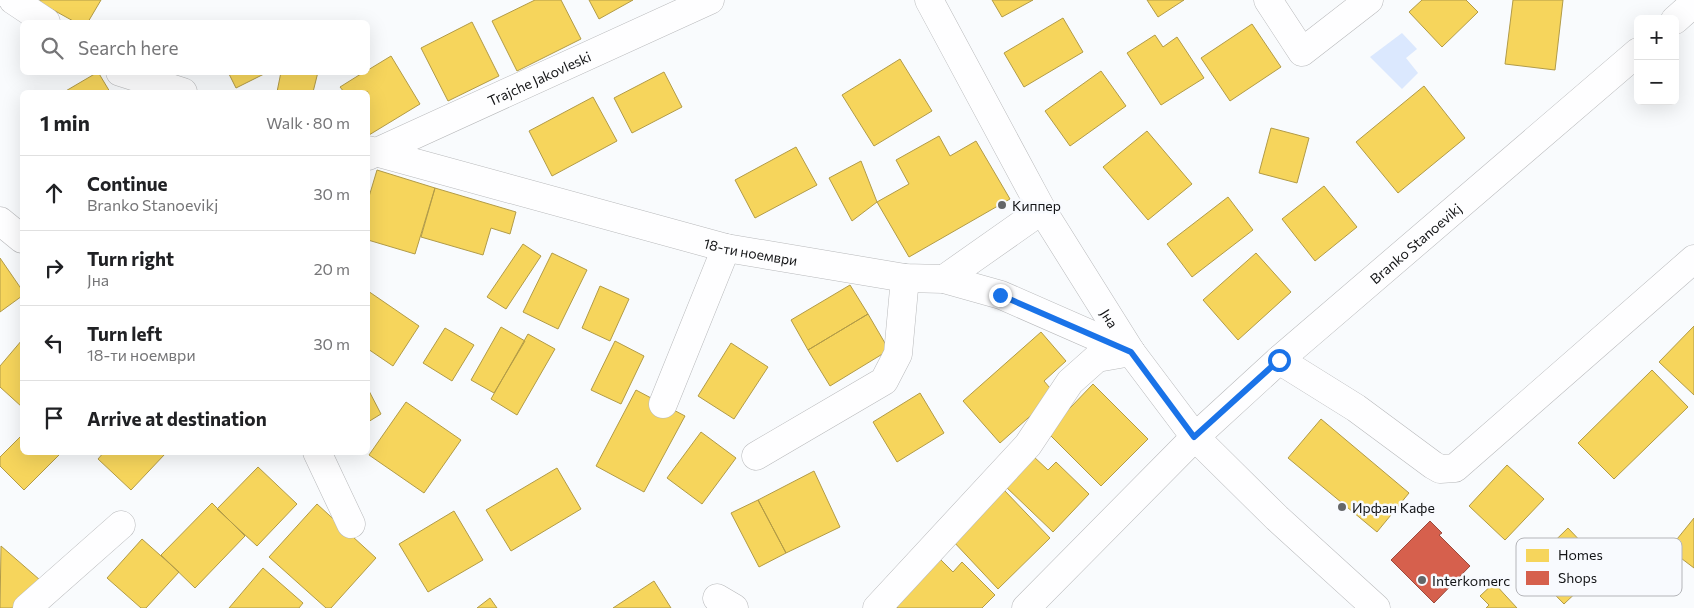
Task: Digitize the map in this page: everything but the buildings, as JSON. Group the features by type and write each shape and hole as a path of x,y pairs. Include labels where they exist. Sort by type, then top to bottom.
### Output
{"street":[{"path":"13,0 43,20"},
{"name":"Trajche Jakovleski","path":"370,153 710,0"},
{"name":"Јна","path":"929,0 1042,210 1131,352 1194,437 1277,518 1376,608"},
{"path":"1268,0 1302,52 1369,0"},
{"path":"1679,16 1694,3"},
{"name":"Branko Stanoevikj","path":"1026,608 1194,437 1279,360 1634,55"},
{"path":"129,75 177,90"},
{"name":"18-ти ноември","path":"370,153 726,248 904,278 944,279 1000,295 1131,352"},
{"path":"944,279 1042,210"},
{"path":"0,220 20,237"},
{"path":"663,404 726,248"},
{"path":"1279,360 1356,408 1433,465 1440,469 1455,468 1694,258"},
{"path":"756,456 884,381 898,354 904,278"},
{"path":"877,608 1028,445 1070,382 1097,358 1131,352"},
{"path":"318,455 351,524"},
{"path":"27,608 121,525"}],"water":[{"path":"1402,33 1417,49 1406,58 1418,73 1402,89 1370,57"}],"place":[{"name":"Киппер","path":"1002,205"},
{"name":"Ирфан Кафе","path":"1342,507"},
{"name":"Interkomerc","path":"1422,580"}],"route":[{"path":"1000,295 1131,352 1194,437 1279,360"}]}
